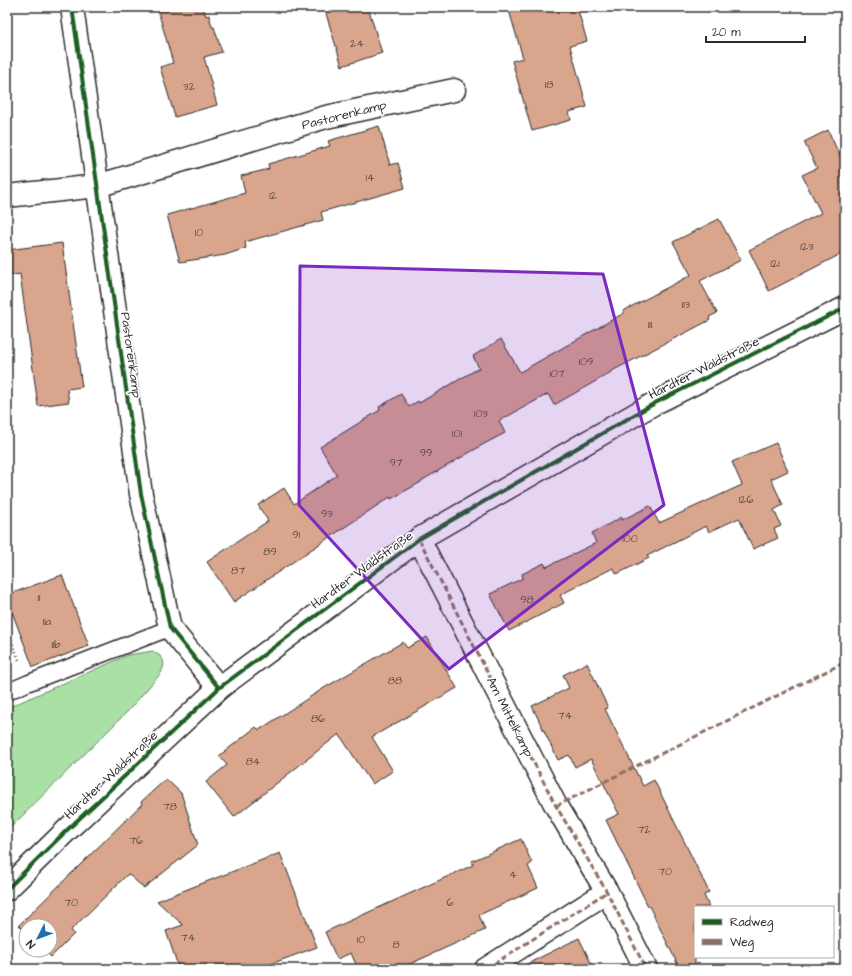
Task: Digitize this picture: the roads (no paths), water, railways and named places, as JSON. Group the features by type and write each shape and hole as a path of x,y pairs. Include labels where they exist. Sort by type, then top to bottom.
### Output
{"street":[{"name":"Pastorenkamp","path":"72,7 141,494 170,628 219,688"},
{"name":"Pastorenkamp","path":"7,196 97,186 326,117 454,90"},
{"name":"Hardter Waldstraße","path":"7,889 66,831 219,688 419,539 655,403 845,308"},
{"name":"Am Mittelkamp","path":"419,539 556,806 607,892 646,969"},
{"path":"486,969 607,892"}],"lane":[{"path":"7,692 170,628"}]}
